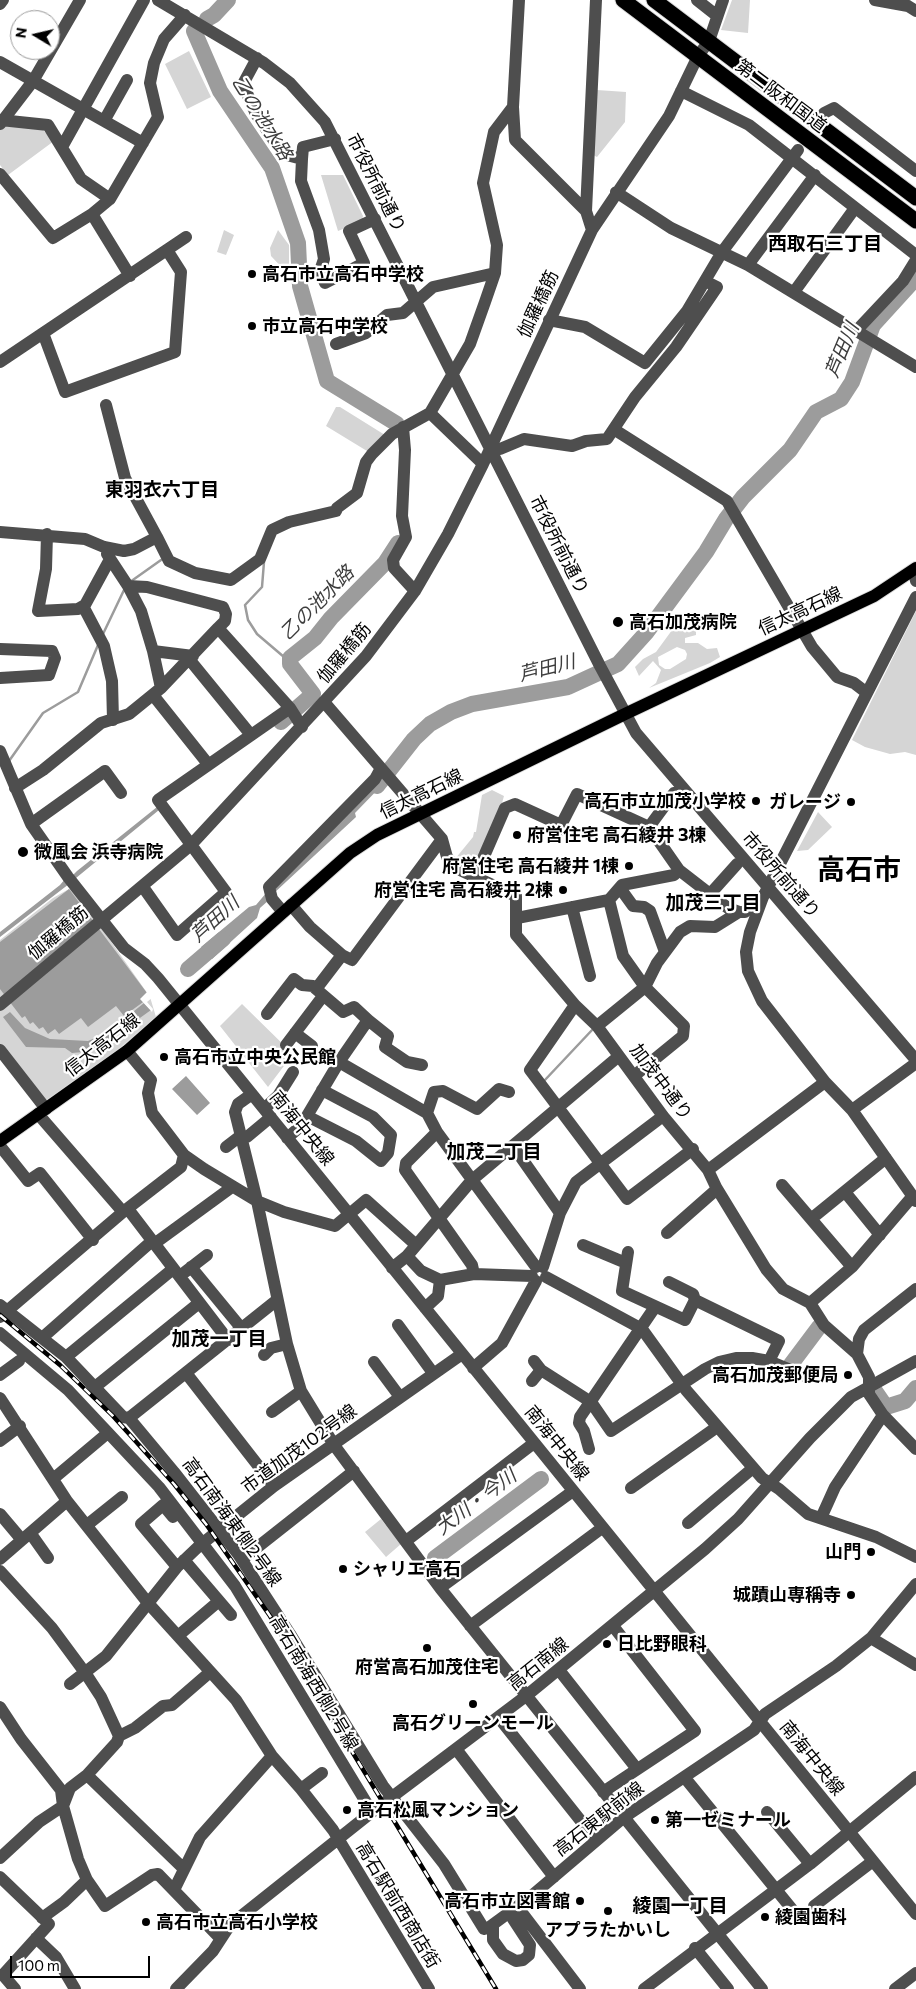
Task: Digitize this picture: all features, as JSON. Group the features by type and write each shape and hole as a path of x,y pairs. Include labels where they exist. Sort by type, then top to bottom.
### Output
{"highway":[{"name":"第二阪和国道","path":"623,0 916,222"},
{"name":"第二阪和国道","path":"654,0 916,198"}],"main road":[{"name":"信太高石線","path":"0,1141 127,1051 175,999 287,908 350,853 378,835 625,714 874,596 915,574"}],"street":[{"path":"0,4 3,0"},
{"path":"1,121 34,82 80,0"},
{"path":"62,147 144,0"},
{"name":"市役所前通り","path":"158,0 256,58 290,83 325,122 636,733 916,1062"},
{"path":"519,0 514,107 515,140 586,211"},
{"path":"592,230 586,211 596,0"},
{"path":"697,0 716,15"},
{"path":"709,41 716,15 723,0"},
{"path":"875,0 908,6 916,11"},
{"path":"0,174 53,238 92,214 110,199 158,118 150,83 154,63 164,39 185,15"},
{"name":"伽羅橋筋","path":"2,1004 102,918 143,887 190,845 302,727 366,656 415,591 448,534 483,464 592,230 669,116 698,56 709,41"},
{"path":"256,58 242,84 256,114 283,154 302,159"},
{"path":"0,62 143,143"},
{"path":"104,121 127,80"},
{"path":"682,91 749,125 795,153 815,175 916,255"},
{"path":"106,405 125,478 169,561 195,573 231,580 260,559 272,530 289,522 336,511 337,508 356,493 366,462 392,434 430,413 452,372 470,344 495,273 496,245 483,183 494,132 514,107"},
{"path":"824,113 834,108 916,170"},
{"path":"1,121 48,125 81,179 110,199"},
{"path":"335,139 303,147 300,181 319,230 324,259 320,271 325,283 364,263 349,231 375,219"},
{"path":"549,320 585,328 645,363 668,338 722,252 795,153"},
{"path":"748,265 815,175"},
{"path":"616,192 678,232 748,265 916,367"},
{"path":"794,292 855,208"},
{"path":"92,214 130,276"},
{"path":"0,362 130,276 186,236"},
{"path":"43,333 65,392 175,352 181,272 167,250"},
{"path":"865,335 916,260"},
{"path":"336,344 366,333 387,315 403,313 433,287 495,273"},
{"path":"490,446 500,449 524,439 572,446 586,441 608,439 635,397 676,347 717,287 705,281"},
{"path":"430,413 483,464"},
{"path":"403,427 405,450 402,516 406,537 393,560 394,568 415,591"},
{"path":"614,430 727,501 812,648 837,677 854,683 867,692"},
{"path":"0,532 47,534 85,539 107,553 141,611 153,651 157,692 208,764"},
{"path":"47,534 46,569 38,611 83,606"},
{"path":"107,553 134,549 157,537"},
{"path":"83,606 107,553"},
{"path":"15,788 43,770 101,724 129,714 157,692 225,621 226,614 223,607 146,587 127,585"},
{"path":"916,598 757,912 746,952 748,971 762,1001 826,1082 852,1110 914,1199 852,1267 810,1303 824,1325 857,1354 869,1377 869,1394 883,1415 916,1449"},
{"path":"83,606 104,646 112,681 113,720"},
{"path":"218,628 291,711 302,727"},
{"path":"0,649 52,651 55,658 49,675 0,678"},
{"path":"153,651 191,657 251,735"},
{"name":"加茂中通り","path":"324,702 442,839 447,857 458,869 516,896 516,935 575,1005 597,1026 663,1116 708,1170 717,1189 766,1268 783,1289 810,1303"},
{"path":"143,887 176,935 226,892 158,800 251,735 291,711"},
{"name":"南海中央線","path":"3,759 32,824 70,879 124,948 145,964 158,978 916,1914"},
{"path":"32,824 105,771 121,793"},
{"path":"385,773 375,779 269,887 270,894 342,955 352,960 442,839"},
{"path":"649,827 674,793"},
{"path":"475,877 505,808 515,804 559,829 577,794 649,827 679,870 728,908 739,912 757,912"},
{"path":"711,893 736,864"},
{"path":"517,918 609,900 622,885 674,875 679,870"},
{"path":"620,888 633,906 644,907 650,911 665,952"},
{"path":"609,900 623,956 644,987 684,1026 683,1036 634,1076"},
{"path":"572,907 590,976"},
{"path":"597,1026 644,987 665,952 680,932 690,926 715,927 739,912"},
{"path":"286,1045 342,955"},
{"path":"268,1007 294,979 302,985 320,992 343,1012 354,1007 388,1036 385,1047 407,1062 422,1065"},
{"path":"575,1005 530,1070 598,1164 627,1199 692,1150"},
{"path":"287,1138 301,1126 339,1062 368,1020"},
{"path":"295,1033 312,1046"},
{"path":"127,1051 151,1080 148,1093 152,1113 184,1155 257,1201 284,1212 335,1226 366,1200 416,1244"},
{"path":"392,1268 407,1256 472,1180 619,1056"},
{"path":"3,1059 42,1112 153,1243 228,1340"},
{"path":"339,1062 427,1113 437,1132 538,1274 642,1329 682,1384 717,1427 752,1468 770,1484 808,1514 876,1538 916,1557"},
{"path":"852,1110 916,1062"},
{"path":"226,1147 239,1137 247,1138 267,1113 293,1072"},
{"path":"708,1170 826,1082"},
{"path":"427,1113 434,1092 444,1091 477,1109 499,1089 510,1092"},
{"path":"307,1116 356,1141 381,1161 388,1153 391,1135 373,1117 322,1090"},
{"path":"252,1094 238,1104 234,1112 257,1201 287,1344 301,1391 334,1445 440,1588 762,1989"},
{"path":"473,1368 502,1343 538,1274 560,1213 576,1182 663,1116"},
{"path":"437,1132 406,1163 405,1170 440,1217 472,1265 474,1274"},
{"path":"0,1146 28,1181 40,1173 93,1240"},
{"path":"513,1146 560,1213"},
{"path":"3,1311 181,1167 184,1155"},
{"path":"811,1219 886,1158"},
{"path":"782,1185 852,1267"},
{"path":"42,1338 153,1243 232,1187"},
{"path":"662,1232 717,1189"},
{"path":"845,1192 880,1235"},
{"path":"583,1245 627,1257 622,1291 685,1320 695,1300 693,1294 669,1282"},
{"path":"66,1357 176,1273 191,1267 208,1255"},
{"path":"407,1256 421,1271 440,1280 474,1274 538,1274"},
{"path":"191,1267 242,1329"},
{"path":"425,1308 438,1296 440,1280"},
{"path":"857,1354 859,1339 864,1330 916,1289"},
{"path":"129,1418 277,1300"},
{"path":"695,1300 779,1341 769,1361"},
{"path":"95,1387 199,1302"},
{"path":"589,1449 584,1431 579,1423 591,1402 642,1329 655,1306"},
{"name":"高石南海東側2号線","path":"3,1311 66,1357 123,1417 129,1418 219,1530 285,1626 383,1786 444,1864 489,1927 493,1940 503,1954 516,1961 523,1960 529,1955 531,1950 530,1945 513,1922 514,1916 519,1909"},
{"path":"398,1325 434,1373"},
{"name":"高石南海西側2号線","path":"0,1333 68,1390 119,1442 159,1487 200,1545 235,1586 372,1812"},
{"path":"264,1355 271,1348 287,1344"},
{"name":"市道加茂102号線","path":"70,1684 86,1674 106,1656 180,1563 200,1545 274,1486 462,1354"},
{"path":"532,1381 537,1365 591,1402 610,1431 719,1362 736,1358 769,1361 805,1376"},
{"path":"0,1375 19,1361"},
{"name":"高石南線","path":"176,1989 213,1951 230,1925 392,1796 498,1718 559,1670 738,1519 851,1397 916,1361"},
{"path":"374,1362 400,1397"},
{"path":"186,1373 274,1486"},
{"path":"272,1412 301,1391"},
{"name":"高石駅前西商店街","path":"0,1398 20,1426 67,1502 148,1603 236,1700 272,1756 301,1789 337,1839 428,1989"},
{"path":"821,1518 836,1487 883,1415"},
{"path":"0,1440 20,1426"},
{"path":"631,1488 717,1427"},
{"path":"53,1479 102,1437"},
{"path":"406,1541 534,1443"},
{"path":"688,1523 752,1468"},
{"path":"245,1557 354,1471"},
{"path":"440,1588 573,1491"},
{"path":"87,1525 122,1496"},
{"path":"0,1559 67,1502"},
{"path":"200,1545 163,1505 141,1524 231,1615"},
{"path":"0,1514 48,1558"},
{"path":"470,1626 602,1528"},
{"path":"0,1571 52,1628 86,1674 101,1697 119,1736 117,1742 87,1775 70,1788 63,1806 39,1822 0,1858"},
{"name":"高石東駅前線","path":"489,1927 529,1898 623,1818 754,1730 775,1706 836,1666 871,1638 916,1584"},
{"path":"179,1635 218,1601"},
{"path":"603,1792 695,1731 613,1626"},
{"path":"871,1638 916,1665"},
{"path":"559,1670 637,1769"},
{"path":"119,1736 135,1728 163,1706 172,1705 209,1672"},
{"path":"0,1707 21,1739 61,1790 63,1806 78,1859 87,1880 105,1906 152,1874 158,1874 220,1938"},
{"path":"498,1718 596,1840"},
{"path":"456,1749 554,1877"},
{"path":"174,1890 200,1837 272,1756"},
{"path":"301,1789 322,1773"},
{"path":"87,1775 184,1869"},
{"path":"644,1989 695,1948 810,1864 916,1777"},
{"path":"685,1778 800,1919"},
{"path":"767,1812 810,1864"},
{"path":"814,1906 873,1861"},
{"path":"0,1877 49,1924 3,1975 16,1989"},
{"path":"42,1918 64,1902 87,1880"},
{"path":"529,1898 519,1909 580,1989"},
{"path":"36,1938 56,1957 75,1989"},
{"path":"695,1948 728,1989"},
{"path":"894,1989 916,1973"}],"shaded area":[{"path":"732,0 750,0 748,33 721,30"},
{"path":"189,51 211,97 187,109 165,64"},
{"path":"597,90 626,92 625,122 597,157 593,155"},
{"path":"5,125 41,128 54,141 8,175 0,165 0,128"},
{"path":"321,175 343,175 363,216 362,221 338,231"},
{"path":"224,230 234,235 226,255 217,252"},
{"path":"278,230 289,245 289,272 287,273 271,256 270,248"},
{"path":"336,407 340,407 385,435 367,451 326,426"},
{"path":"916,611 916,755 905,752 890,754 865,747 852,740"},
{"path":"696,622 696,635 685,638 685,643 698,643 707,649 717,648 720,657 649,688 656,683 661,670 653,661 639,676 635,667 643,659 656,652 675,626","holes":["677,647 685,650 687,654 686,659 670,669 665,669 659,665 658,657"]},
{"path":"381,775 386,781 355,813 356,817 273,894 272,889"},
{"path":"492,790 504,796 500,810 475,868 468,871 455,859 473,837 474,832 476,832 482,795"},
{"path":"157,807 159,810 76,878 73,875 77,871"},
{"path":"818,812 832,827 808,850 797,851"},
{"path":"65,879 69,884 0,937 0,932"},
{"path":"69,889 74,889 150,997 156,1017 101,1064 50,1099 43,1100 0,1045 0,940 53,898"},
{"path":"69,889 150,997 124,1016 116,1006 88,1027 81,1018 59,1034 55,1029 48,1034 43,1027 39,1029 33,1022 30,1024 25,1016 22,1018 0,989 0,942"},
{"path":"267,892 269,900 260,908 257,918 212,959 201,947 249,907 256,905"},
{"path":"197,957 202,963 190,972 185,967"},
{"path":"144,1003 151,1010 94,1051 72,1053 65,1048 26,1047 3,1017 10,1012 25,1028 50,1039 88,1041 107,1033"},
{"path":"242,1004 293,1054 268,1087 220,1026"},
{"path":"186,1076 210,1103 197,1115 172,1089"},
{"path":"381,1519 401,1544 386,1557 365,1532"}],"pier":[{"path":"149,990 153,997 147,1002 153,1009 152,1012 140,999"}],"waterway":[{"name":"乙の池水路","path":"207,19 214,15 228,0"},
{"name":"乙の池水路","path":"194,31 220,91 272,168 298,243 300,286 327,381 397,424"},
{"name":"芦田川","path":"377,786 414,739 430,724 451,712 472,704 568,687 618,664 646,633 706,552 726,519 743,497 790,450 816,412 841,399 852,382 873,325 916,278"},
{"name":"乙の池水路","path":"281,722 313,694 290,664 290,658 315,638 331,618 385,563 398,543"},
{"path":"130,582 161,560"},
{"path":"264,562 262,587 245,605 248,620 257,634 284,657 290,658"},
{"path":"103,634 124,590"},
{"path":"9,761 43,713 78,692 98,645"},
{"name":"芦田川","path":"188,969 223,939"},
{"path":"544,1081 593,1029"},
{"name":"大川・今川","path":"789,1367 819,1327"},
{"name":"大川・今川","path":"875,1391 886,1407 905,1401 916,1388"},
{"name":"大川・今川","path":"435,1558 541,1479"}],"railway":[{"path":"0,1315 60,1365 113,1416 174,1484 206,1524 270,1616 496,1989"}],"place":[{"name":"高石市立高石中学校","path":"252,274"},
{"name":"市立高石中学校","path":"252,326"},
{"name":"高石加茂病院","path":"618,622"},
{"name":"高石市立加茂小学校","path":"756,801"},
{"name":"ガレージ","path":"851,802"},
{"name":"府営住宅 高石綾井 3棟","path":"517,835"},
{"name":"微風会 浜寺病院","path":"23,852"},
{"name":"府営住宅 高石綾井 1棟","path":"629,866"},
{"name":"府営住宅 高石綾井 2棟","path":"563,890"},
{"name":"高石市立中央公民館","path":"164,1057"},
{"name":"高石加茂郵便局","path":"848,1375"},
{"name":"山門","path":"871,1552"},
{"name":"シャリエ高石","path":"343,1569"},
{"name":"城蹟山専稱寺","path":"851,1595"},
{"name":"日比野眼科","path":"607,1644"},
{"name":"府営高石加茂住宅","path":"427,1648"},
{"name":"高石グリーンモール","path":"473,1704"},
{"name":"高石松風マンション","path":"347,1810"},
{"name":"第一ゼミナール","path":"655,1820"},
{"name":"高石市立図書館","path":"580,1901"},
{"name":"アプラたかいし","path":"608,1911"},
{"name":"綾園歯科","path":"765,1917"},
{"name":"高石市立高石小学校","path":"146,1922"}],"district":[{"name":"西取石三丁目","path":"825,244"},
{"name":"東羽衣六丁目","path":"162,490"},
{"name":"高石市","path":"859,870"},
{"name":"加茂三丁目","path":"713,903"},
{"name":"加茂二丁目","path":"494,1152"},
{"name":"加茂一丁目","path":"219,1339"},
{"name":"綾園一丁目","path":"680,1906"}]}
